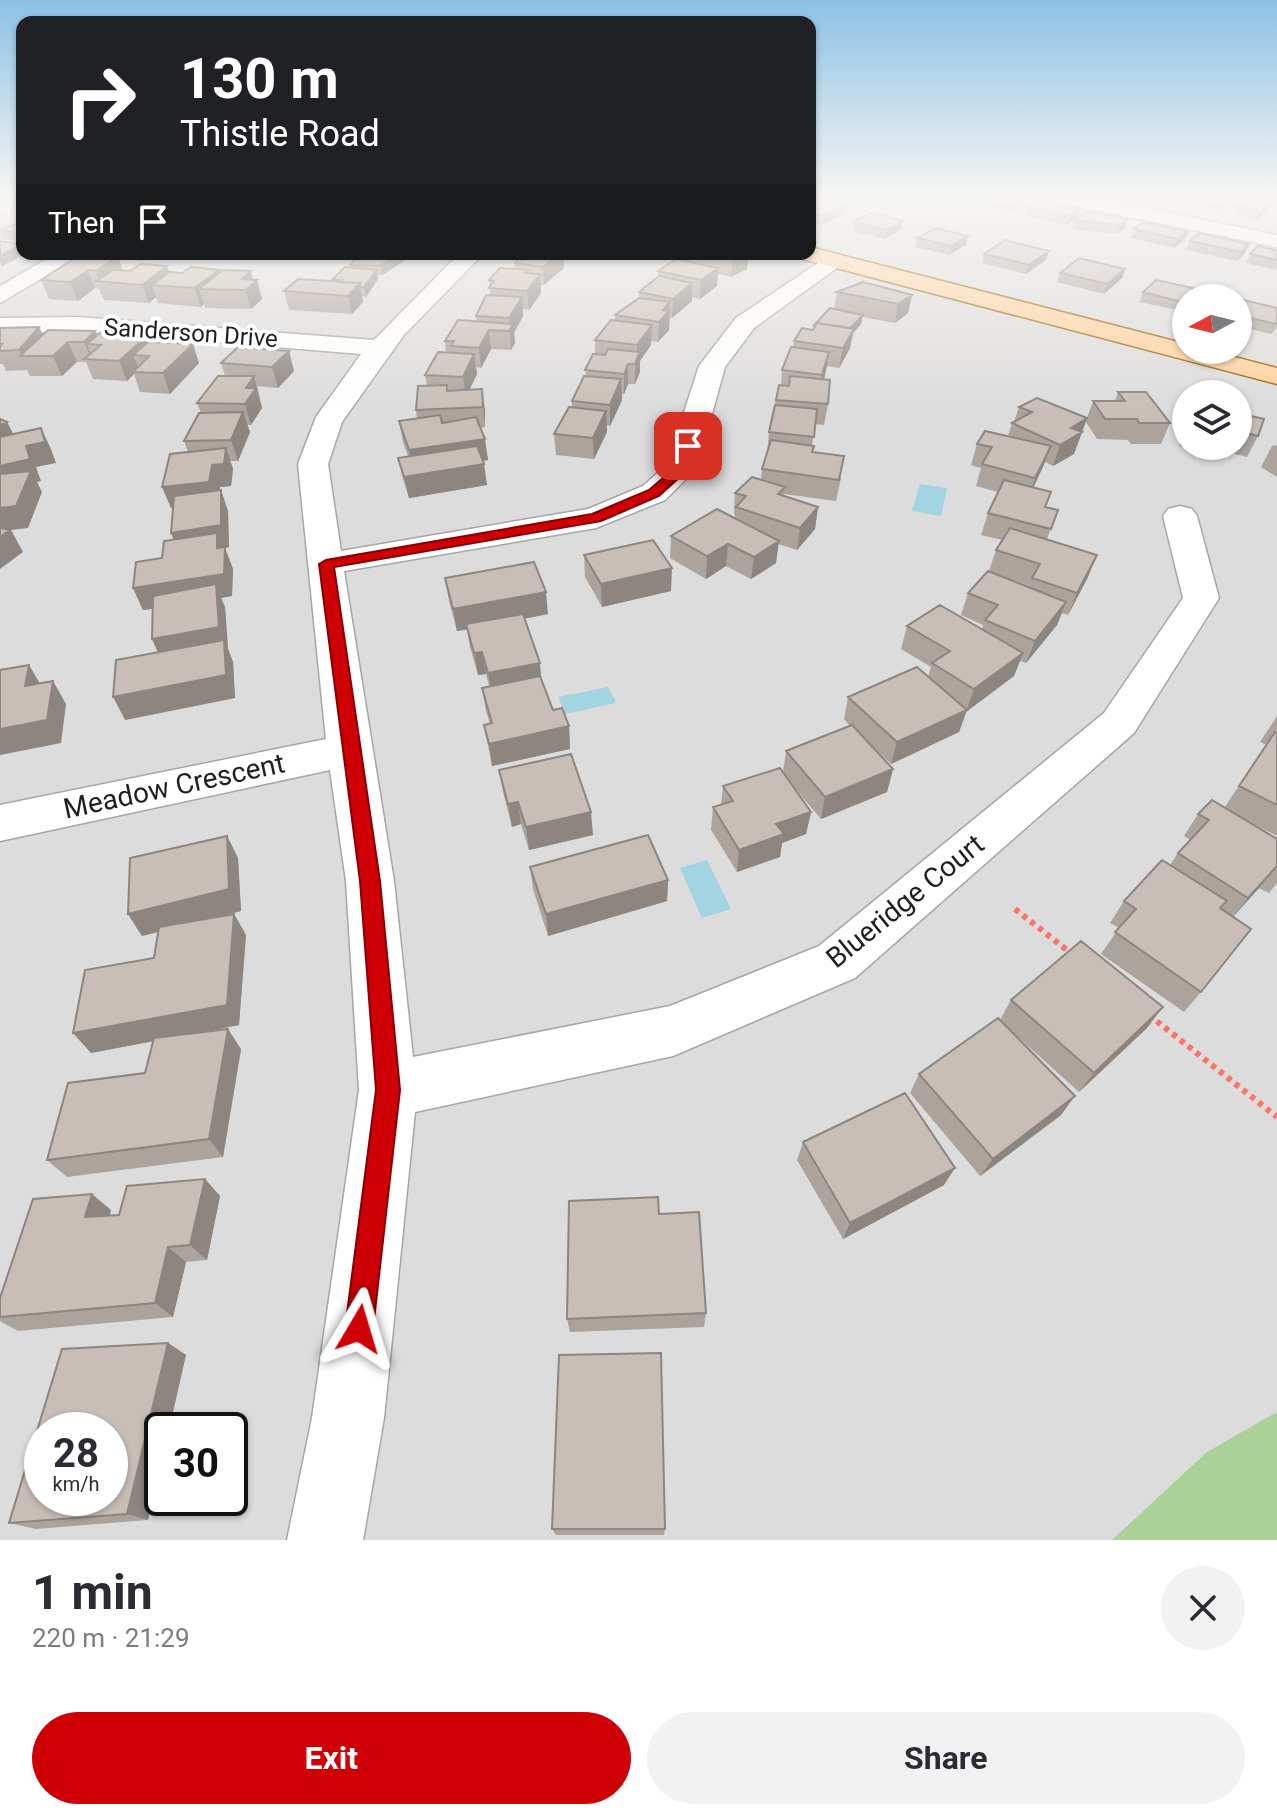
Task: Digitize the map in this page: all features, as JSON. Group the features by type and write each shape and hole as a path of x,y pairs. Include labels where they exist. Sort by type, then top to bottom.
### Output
{"main road":[{"path":"867,269 1277,376"}],"street":[{"path":"0,296 42,269"},
{"path":"325,1540 348,1418 388,1090 370,881 349,750 313,464 328,418 382,348 452,269"},
{"path":"326,564 596,518 654,493 675,474 688,446 712,366 745,323 808,269"},
{"name":"Sanderson Drive","path":"0,326 78,324 382,348"},
{"name":"Blueridge Court","path":"388,1090 673,1031 837,962 1119,723 1201,598 1180,516"},
{"name":"Meadow Crescent","path":"0,823 349,750"}],"path":[{"path":"1015,909 1078,959"},
{"path":"1140,1008 1277,1117"}],"shaded area":[{"path":"0,269 1277,269 1277,1540 0,1540"}],"green space":[{"path":"1277,1412 1277,1540 1112,1540 1207,1452"}],"water":[{"path":"920,484 947,488 941,516 912,511"},
{"path":"608,687 616,703 565,714 558,697"},
{"path":"707,860 731,909 702,918 680,868"}],"building":[{"path":"58,269 99,269 88,270 70,282 41,280"},
{"path":"163,269 142,285 96,281 113,270"},
{"path":"188,269 219,270 194,288 152,285 169,272 182,273"},
{"path":"343,269 377,270 364,287 360,287 360,283 332,280"},
{"path":"499,269 528,270 525,273 540,274 527,291 489,288 494,281 489,280"},
{"path":"661,269 717,269 701,280 658,271"},
{"path":"1065,269 1125,269 1107,284 1060,273"},
{"path":"223,270 251,271 242,279 257,280 246,290 199,289"},
{"path":"659,276 692,283 673,299 639,292"},
{"path":"298,279 360,283 348,296 284,291"},
{"path":"1156,280 1174,284 1172,299 1143,292"},
{"path":"863,282 912,295 898,304 837,292"},
{"path":"486,295 522,297 509,318 476,316"},
{"path":"639,298 670,302 663,310 669,311 659,322 615,315"},
{"path":"1252,302 1277,308 1276,324 1252,318"},
{"path":"830,308 863,315 850,328 814,325"},
{"path":"458,320 513,324 509,331 489,330 479,348 451,346 454,341 445,341"},
{"path":"611,320 652,325 637,345 595,340"},
{"path":"817,323 854,329 843,348 794,341 802,328 813,330"},
{"path":"39,327 19,350 0,351 0,328"},
{"path":"48,330 95,331 84,342 68,342 53,356 20,356"},
{"path":"101,332 148,335 119,361 84,359 101,345 87,344"},
{"path":"148,342 193,344 163,373 133,372 149,356 133,355"},
{"path":"238,347 289,351 272,367 221,363"},
{"path":"791,347 829,352 822,375 782,370"},
{"path":"608,349 640,352 635,364 628,364 624,374 585,370 593,354 605,355"},
{"path":"438,352 474,354 463,377 425,375"},
{"path":"218,376 254,376 246,388 256,388 245,404 197,403"},
{"path":"584,376 621,379 610,405 572,401"},
{"path":"790,376 830,380 828,404 776,400 779,385 789,386"},
{"path":"447,385 447,391 482,389 483,407 416,410 418,386"},
{"path":"1118,392 1146,392 1170,423 1105,419 1093,401 1125,401"},
{"path":"1037,398 1087,418 1071,428 1082,432 1060,445 1012,423 1032,412 1019,407"},
{"path":"775,405 817,409 814,437 769,432"},
{"path":"569,407 606,411 593,438 554,434"},
{"path":"243,412 231,440 184,441 199,413"},
{"path":"440,415 442,423 476,417 485,439 409,450 399,421"},
{"path":"1252,416 1264,419 1258,436 1252,434"},
{"path":"41,428 45,442 26,446 30,459 0,466 0,437"},
{"path":"985,431 1051,446 1035,478 982,464 992,447 977,444"},
{"path":"771,440 814,446 812,452 844,456 839,480 762,469"},
{"path":"477,446 484,464 404,477 398,458"},
{"path":"226,448 224,464 212,465 209,482 162,487 170,454"},
{"path":"31,471 16,506 0,508 0,474"},
{"path":"752,477 785,487 778,494 818,507 800,528 736,507 746,496 735,493"},
{"path":"1004,480 1051,492 1045,507 1058,510 1051,529 988,513"},
{"path":"221,490 221,525 171,533 174,496"},
{"path":"717,509 779,541 754,557 728,544 707,556 671,536"},
{"path":"0,528 10,530 0,537"},
{"path":"1010,528 1097,555 1077,593 1032,578 1040,564 996,550"},
{"path":"217,533 217,548 225,547 224,574 133,588 136,562 162,558 164,541"},
{"path":"653,540 672,568 601,584 584,555"},
{"path":"534,562 546,592 453,609 445,578"},
{"path":"988,571 1066,602 1035,641 985,620 998,605 968,593"},
{"path":"216,584 219,627 152,639 153,596"},
{"path":"940,605 1023,653 974,689 932,663 950,651 907,626"},
{"path":"523,614 540,663 488,673 482,652 474,653 466,624"},
{"path":"224,640 226,675 113,697 116,660"},
{"path":"29,665 25,686 53,681 47,720 0,729 0,670"},
{"path":"917,667 967,710 897,742 848,697"},
{"path":"540,676 553,710 562,708 569,726 489,744 484,725 492,723 482,688"},
{"path":"852,725 893,769 825,797 786,751"},
{"path":"1277,733 1277,805 1239,786"},
{"path":"571,754 591,812 526,827 518,802 508,804 499,770"},
{"path":"780,768 811,812 776,824 784,834 739,850 713,807 733,801 723,786"},
{"path":"1212,800 1277,839 1277,866 1248,898 1178,853 1209,820 1198,814"},
{"path":"648,835 668,880 546,914 530,867"},
{"path":"227,836 229,889 128,914 130,858"},
{"path":"1162,860 1227,901 1220,908 1251,929 1201,992 1115,932 1136,909 1124,901"},
{"path":"234,914 227,1005 73,1033 85,970 154,958 159,927"},
{"path":"1081,941 1163,1007 1094,1073 1011,1000"},
{"path":"998,1018 1075,1096 993,1159 919,1074"},
{"path":"228,1029 209,1139 47,1160 68,1083 145,1073 154,1038"},
{"path":"905,1093 955,1168 850,1223 803,1142"},
{"path":"205,1179 190,1245 168,1247 155,1303 0,1317 0,1298 33,1199 92,1194 85,1217 119,1215 127,1186"},
{"path":"658,1197 659,1214 699,1212 706,1313 567,1319 569,1201"},
{"path":"168,1343 151,1412 144,1412 144,1443 128,1510 128,1412 43,1412 62,1349"},
{"path":"661,1353 665,1529 552,1529 559,1355"},
{"path":"24,1474 24,1516 101,1516 9,1523"}],"route":[{"path":"359,1329 388,1090 370,881 349,750 326,564 596,518 654,493 675,474 688,446"}]}
